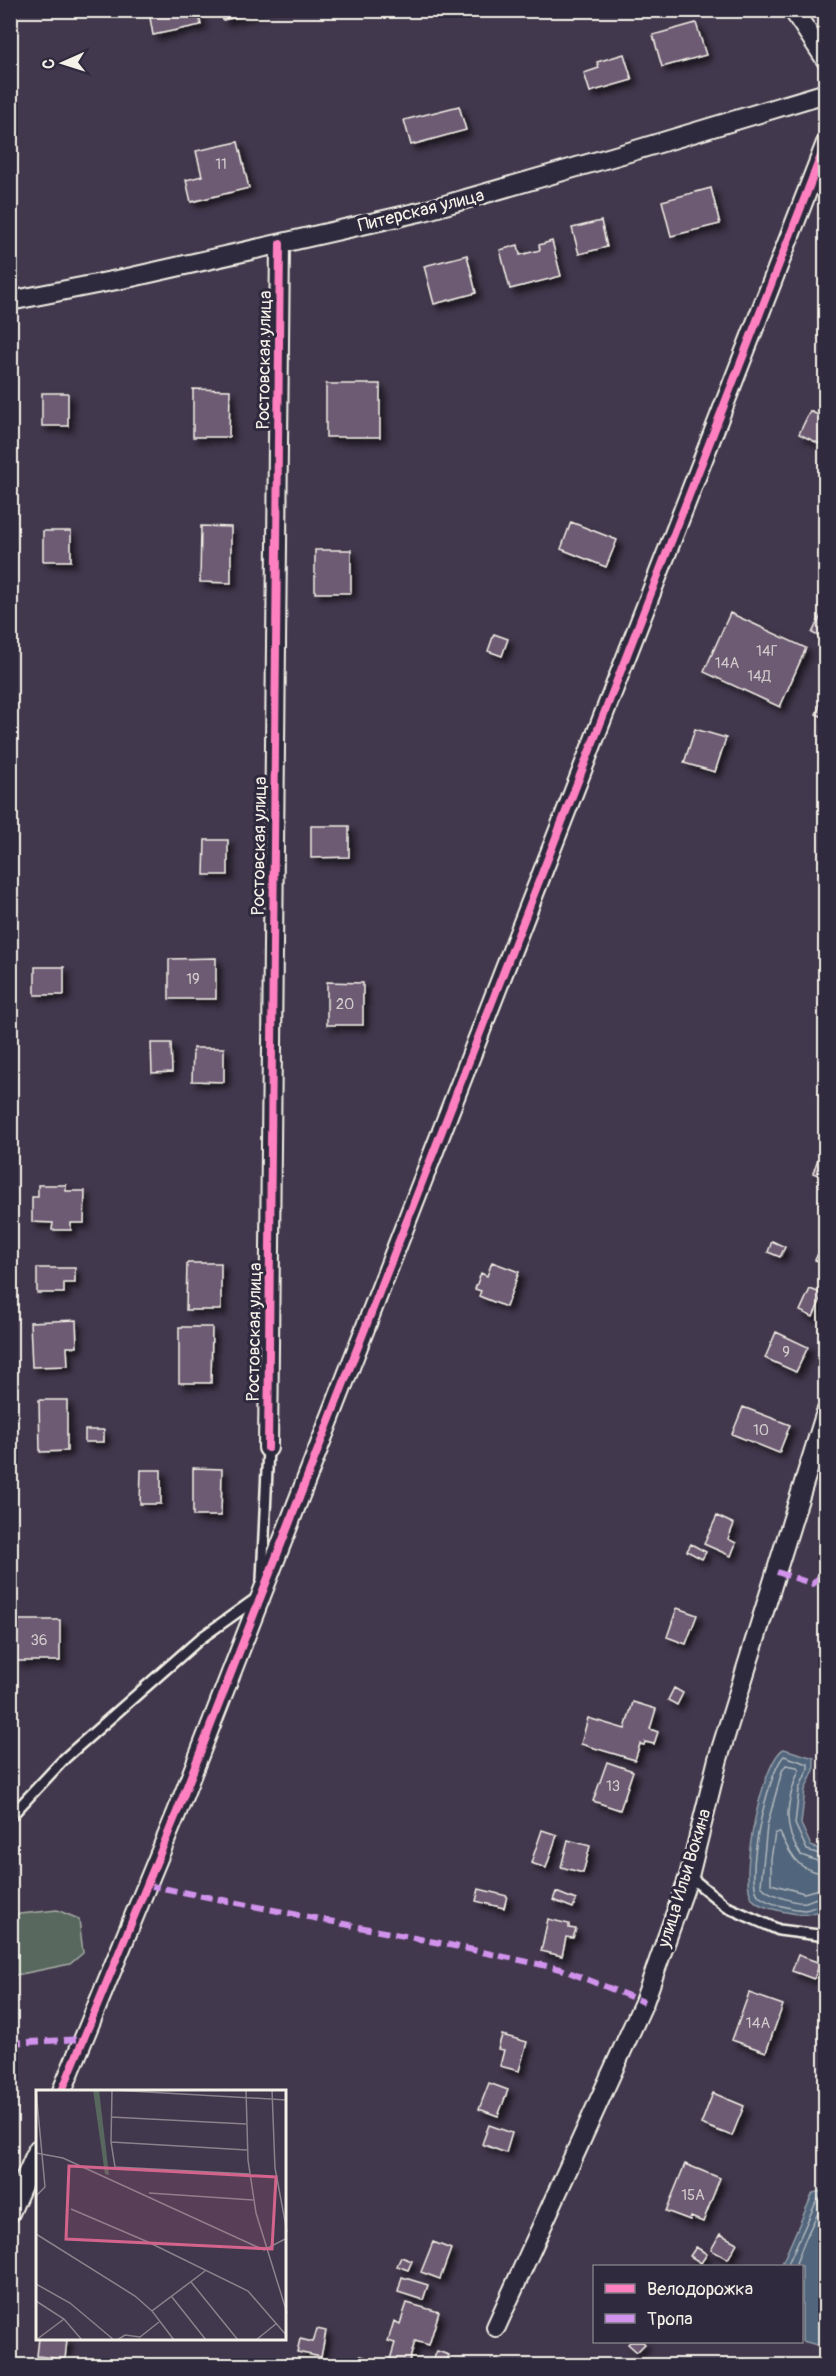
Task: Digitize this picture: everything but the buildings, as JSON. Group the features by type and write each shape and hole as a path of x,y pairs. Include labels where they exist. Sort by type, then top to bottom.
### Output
{"street":[{"path":"793,10 825,60"},
{"name":"Питерская улица","path":"10,301 424,211 825,93"},
{"path":"62,2090 177,1812 825,143"},
{"name":"Ростовская улица","path":"267,1448 280,244"},
{"name":"улица Ильи Вокина","path":"496,2327 644,2002 689,1876 718,1759 825,1412"},
{"path":"10,2213 36,2154"}],"lane":[{"path":"10,1817 65,1758 201,1638 261,1595 267,1448"},
{"path":"689,1876 727,1907 758,1921 779,1930 825,1935"}],"green space":[{"path":"57,1910 79,1919 83,1953 70,1964 11,1976 11,1915"}],"water":[{"path":"784,1749 814,1758 814,1770 805,1790 801,1824 811,1846 825,1850 825,1908 808,1914 781,1911 761,1905 752,1898 748,1886 750,1844 761,1795 776,1757"},
{"path":"826,2191 825,2347 803,2341 803,2265 781,2265 813,2193"}],"marked path":[{"path":"777,1572 813,1584 826,1570"},
{"path":"147,1885 561,1969 644,2002"},
{"path":"10,2043 84,2039"}],"cycle path":[{"path":"62,2090 177,1812 826,143"},
{"path":"268,1448 280,244"}]}
